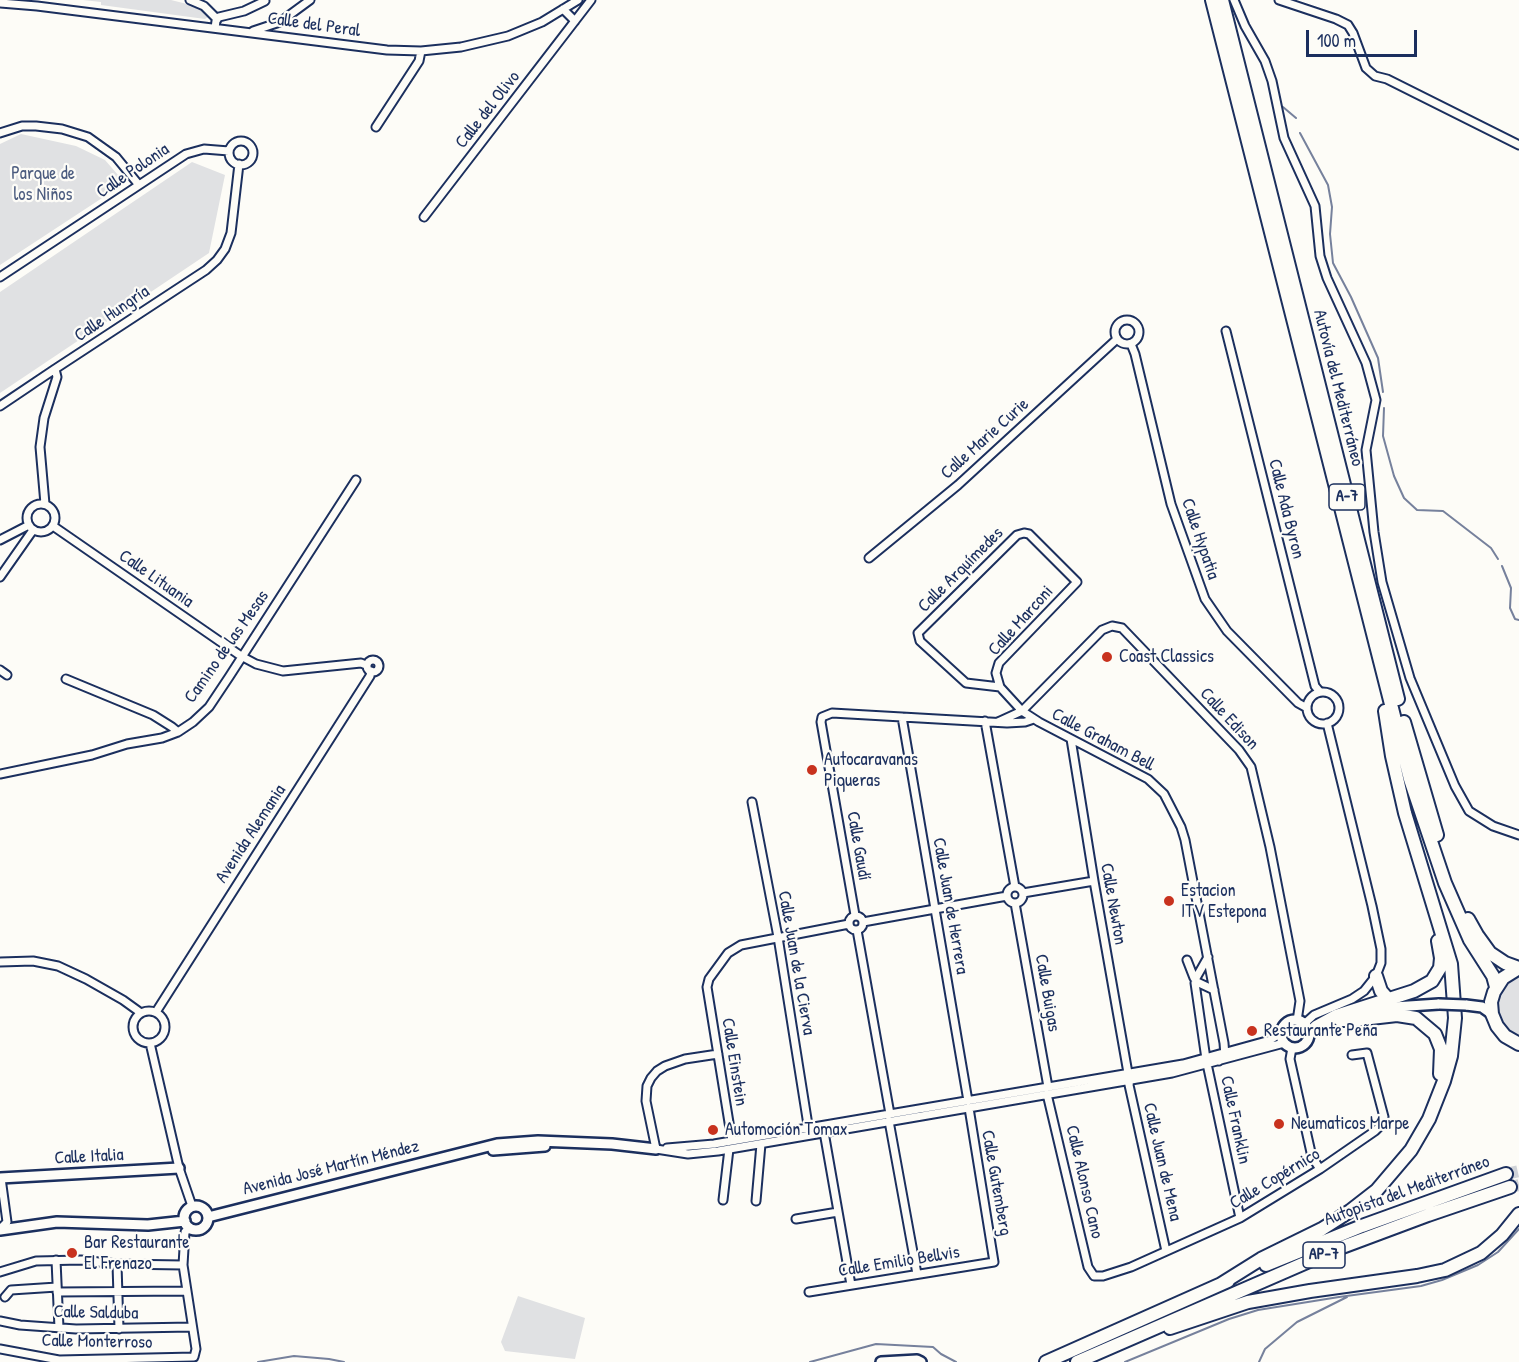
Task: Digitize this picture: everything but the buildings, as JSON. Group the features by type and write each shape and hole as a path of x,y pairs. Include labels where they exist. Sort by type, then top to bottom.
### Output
{"highway":[{"name":"Autovía del Mediterráneo","path":"1212,0 1374,645 1410,779 1431,844 1461,921 1493,976 1494,992"},
{"name":"Autovía del Mediterráneo","path":"1222,0 1421,787 1463,907 1477,935 1497,959 1519,968"},
{"name":"Autovía del Mediterráneo","path":"1374,645 1392,756 1414,844"},
{"path":"1306,1025 1424,987 1432,981 1440,968 1440,947 1421,883 1414,844"},
{"path":"1046,1362 1221,1284 1261,1258 1322,1229 1377,1190 1410,1150 1435,1105 1451,1056 1455,1018 1454,982 1447,946 1414,844"},
{"name":"A-7","path":"1492,1014 1494,992 1503,978 1519,968"},
{"path":"1376,976 1381,991 1388,999"},
{"path":"1492,1014 1504,1036 1519,1044"},
{"path":"1340,1020 1406,1015 1426,1025 1435,1034 1441,1049 1441,1069 1435,1105"},
{"name":"Autopista del Mediterráneo","path":"1221,1284 1362,1226 1506,1174"},
{"name":"Autopista del Mediterráneo","path":"1143,1334 1337,1250 1510,1187"},
{"path":"1077,1362 1143,1334 1181,1325 1248,1302 1444,1270 1468,1261 1486,1250 1503,1236 1519,1214"}],"street":[{"path":"190,0 204,6 217,19"},
{"path":"248,32 280,22 310,0"},
{"name":"Calle del Peral","path":"0,3 396,51 421,51 451,49 494,40 532,27 578,0"},
{"name":"Calle del Olivo","path":"424,217 591,0"},
{"path":"1234,0 1245,26 1265,61 1272,81 1284,138 1315,206 1320,256 1327,278 1366,363 1376,400 1366,450 1374,532 1382,582 1410,678 1455,786 1469,811 1493,826 1517,832"},
{"path":"1279,0 1348,25 1366,69 1375,76 1387,79 1519,145"},
{"path":"217,19 265,1"},
{"path":"563,9 575,21"},
{"path":"215,28 217,19"},
{"path":"277,35 280,22"},
{"path":"375,128 418,61 421,51"},
{"path":"0,133 16,127 36,126 62,129 88,137 116,157 139,185"},
{"path":"242,140 252,146 254,151 248,163 239,164 230,158 229,151 234,144 242,140"},
{"name":"Calle Polonia","path":"0,277 191,151 204,148 229,151"},
{"name":"Calle Hungría","path":"0,406 217,260 225,249 231,233 239,164"},
{"path":"1123,320 1130,320 1138,326 1140,333 1131,344 1124,344 1117,339 1115,331 1117,324 1123,320"},
{"name":"Calle Ada Byron","path":"1226,331 1315,686 1320,692"},
{"name":"Calle Marie Curie","path":"869,558 958,485 1117,339"},
{"name":"Calle Hypatia","path":"1131,344 1171,504 1205,599 1227,631 1298,703 1307,708"},
{"path":"45,504 36,505 29,511 27,520 37,532 46,532 53,526 55,513 45,504 40,438 57,377 55,369"},
{"name":"Camino de las Mesas","path":"0,774 162,738 178,732 193,722 209,707 356,480"},
{"name":"Calle Lituania","path":"53,526 241,656 256,664 283,671 362,663 369,668"},
{"path":"0,540 31,527"},
{"path":"0,577 31,527"},
{"name":"Calle Arquímedes","path":"1000,687 966,682 920,641 918,633 1017,535 1029,534 1077,582"},
{"name":"Calle Marconi","path":"1022,711 1000,687 996,673 999,663 1077,582"},
{"name":"Calle Edison","path":"1022,711 1102,630 1117,626 1239,750 1254,774 1306,1025"},
{"name":"Avenida Alemania","path":"156,1012 370,676 369,668"},
{"path":"0,670 7,675"},
{"path":"66,680 153,715 178,732"},
{"path":"1320,692 1330,694 1337,702 1335,717 1327,723 1313,720 1307,708 1310,698 1320,692"},
{"name":"Calle Graham Bell","path":"998,722 1022,711 1148,779 1164,794 1185,840 1215,990 1225,1054"},
{"name":"Calle Graham Bell","path":"826,714 998,722 1025,722 1034,719"},
{"name":"Calle Gaudí","path":"826,714 822,717 821,722 855,915"},
{"name":"Calle Juan de Herrera","path":"902,717 968,1105"},
{"path":"985,721 1014,887"},
{"path":"1288,1045 1304,1045 1308,1038 1306,1025 1314,1015 1352,999 1364,991 1376,976 1381,963 1381,949 1327,723"},
{"name":"Calle Newton","path":"1071,739 1129,1077"},
{"name":"Calle Juan de la Cierva","path":"753,802 778,937 807,1129"},
{"path":"1023,893 1094,881"},
{"path":"1014,887 1019,888 1023,893"},
{"path":"1007,896 1010,889 1014,887"},
{"path":"1007,896 1009,900 1016,903 1021,901 1023,893"},
{"path":"863,921 1007,896"},
{"name":"Calle Buigas","path":"1016,903 1048,1091"},
{"path":"857,930 852,929 849,924 850,919 855,915 863,921"},
{"path":"857,930 862,927 863,921"},
{"path":"778,937 849,924"},
{"path":"857,930 917,1274"},
{"name":"Calle Einstein","path":"723,1200 731,1145 707,987 713,972 734,948 778,937"},
{"path":"1195,982 1208,957"},
{"path":"1187,960 1195,982 1207,1061"},
{"path":"0,962 33,961 58,966 114,995 141,1013"},
{"path":"1195,982 1215,990"},
{"path":"1471,1005 1494,992"},
{"path":"1320,1169 1312,1157 1288,1045 1281,1033 1288,1022 1306,1025 1340,1020 1387,1008 1438,1004 1471,1005 1492,1014"},
{"path":"156,1012 165,1021 165,1033 161,1038 150,1043 140,1040 134,1032 134,1022 141,1013 156,1012"},
{"name":"Avenida José Martín Méndez","path":"1129,1077 1172,1073 1270,1041 1281,1033"},
{"path":"150,1043 179,1168 192,1206"},
{"name":"Avenida José Martín Méndez","path":"208,1217 463,1152 530,1148 560,1143 612,1144 676,1153 699,1153 709,1148 842,1122 889,1118 968,1105 1207,1061 1219,1061 1288,1045"},
{"name":"Calle Copérnico","path":"1094,1275 1103,1276 1121,1270 1240,1218 1320,1169 1375,1131 1381,1125 1384,1117 1367,1053 1352,1055"},
{"path":"656,1149 646,1101 647,1086 651,1078 665,1066 685,1059 718,1054"},
{"path":"1219,1061 1225,1054"},
{"name":"Calle Franklin","path":"1207,1061 1240,1218"},
{"name":"Calle Juan de Mena","path":"1129,1077 1167,1251"},
{"name":"Avenida José Martín Méndez","path":"968,1105 993,1104 1027,1098 1048,1091"},
{"name":"Calle Alonso Cano","path":"1048,1091 1088,1267 1094,1275"},
{"name":"Calle Gutemberg","path":"968,1105 994,1262"},
{"name":"Avenida José Martín Méndez","path":"656,1149 761,1144 869,1125 889,1118"},
{"name":"Avenida José Martín Méndez","path":"824,1132 842,1122"},
{"path":"824,1132 851,1285"},
{"path":"756,1202 761,1144"},
{"name":"Calle Italia","path":"1,1178 179,1168"},
{"path":"0,1230 7,1222 1,1178"},
{"path":"0,1230 57,1222 187,1224 199,1229 207,1223 208,1217 201,1207 192,1206"},
{"path":"192,1206 186,1212 183,1265 192,1327"},
{"path":"796,1220 838,1212"},
{"path":"0,1237 27,1226"},
{"path":"0,1272 36,1261 56,1260 183,1265"},
{"path":"56,1260 58,1328"},
{"name":"Calle Emilio Bellvis","path":"809,1292 994,1262"},
{"path":"117,1264 118,1329"},
{"path":"5,1297 11,1290 186,1292"},
{"name":"Calle Salduba","path":"0,1321 58,1328 192,1327"},
{"name":"Calle Monterroso","path":"0,1349 59,1360 194,1357 196,1349 192,1327"},
{"path":"881,1362 917,1360 921,1362"}],"green space":[{"path":"83,0 171,0 199,7 208,17 205,19 101,5 101,2"},
{"name":"Parque de los Niños","path":"21,134 76,146 105,160 125,183 0,265 0,144"},
{"path":"192,162 225,175 209,253 0,393 0,292"},
{"path":"1519,976 1519,1038 1505,1028 1498,1007 1505,986"},
{"path":"518,1296 585,1318 575,1359 505,1351 501,1342"}],"waterway":[{"path":"1283,107 1296,118"},
{"path":"1300,133 1328,185 1332,207 1330,234 1333,263 1378,358 1383,392"},
{"path":"1384,408 1383,436 1394,476 1404,498 1417,510 1443,511 1491,548 1498,559"},
{"path":"1502,566 1511,588 1510,608 1515,619 1519,620"},
{"path":"1125,1362 1229,1319 1258,1310 1421,1286 1442,1280 1478,1265 1498,1252 1519,1229"},
{"path":"1259,1362 1265,1349 1297,1322 1347,1297"},
{"path":"810,1362 876,1344 933,1347 956,1362"},
{"path":"258,1362 294,1356 344,1362"}],"tunnel":[{"path":"1506,1174 1519,1171"},
{"path":"1510,1187 1519,1185"}],"place":[{"name":"Coast Classics","path":"1107,657"},
{"name":"Autocaravanas Piqueras","path":"812,770"},
{"name":"Estacion ITV Estepona","path":"1169,901"},
{"name":"Restaurante Peña","path":"1252,1031"},
{"name":"Neumaticos Marpe","path":"1279,1124"},
{"name":"Automoción Tomax","path":"713,1130"},
{"name":"Bar Restaurante El Frenazo","path":"72,1253"}]}
